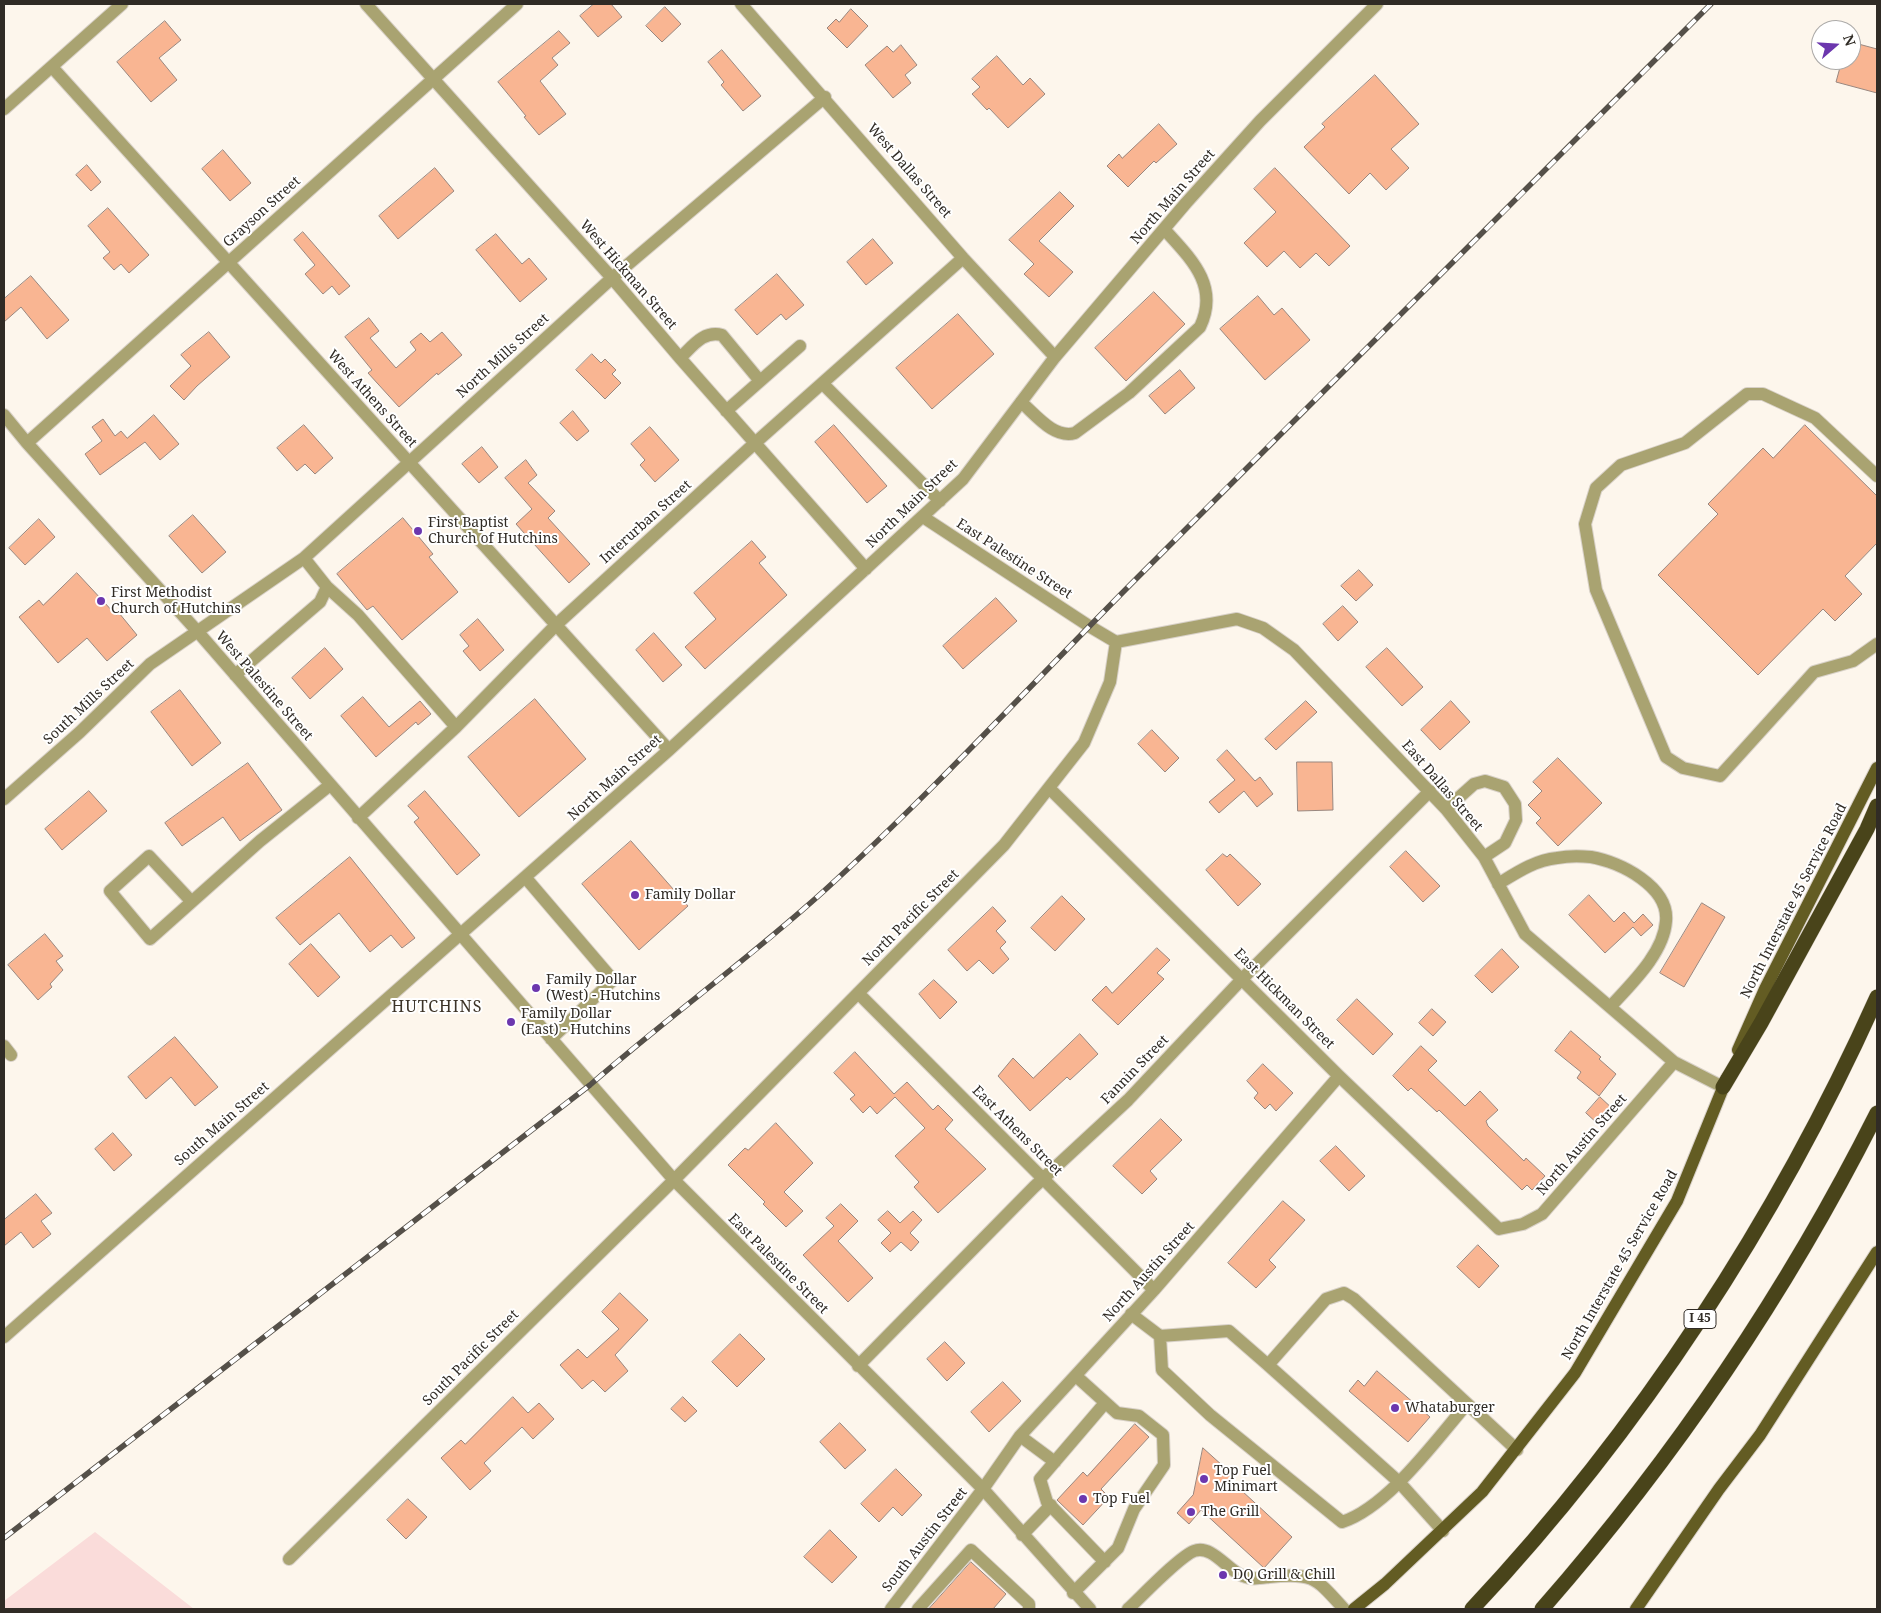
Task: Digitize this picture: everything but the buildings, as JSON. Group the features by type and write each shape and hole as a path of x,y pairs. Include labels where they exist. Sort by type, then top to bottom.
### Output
{"highway":[{"path":"1723,1087 1780,988 1867,829 1877,806"},
{"name":"I 45","path":"1472,1609 1548,1523 1589,1473 1697,1324 1753,1235 1797,1158 1877,997"},
{"path":"1542,1609 1635,1497 1717,1384 1803,1249 1877,1113"}],"main road":[{"name":"North Interstate 45 Service Road","path":"1354,1609 1443,1531 1482,1492 1517,1450 1574,1373 1677,1201 1765,989 1877,768"},
{"path":"1636,1609 1719,1489 1751,1447 1877,1252"}],"street":[{"path":"4,109 122,4"},
{"name":"West Hickman Street","path":"366,4 431,79 612,278 726,411 866,569"},
{"name":"Grayson Street","path":"27,443 516,4"},
{"name":"West Dallas Street","path":"742,4 825,97 963,258 1055,358"},
{"name":"North Main Street","path":"460,935 669,750 963,479 1055,358 1164,229 1260,121 1377,4"},
{"name":"West Athens Street","path":"52,68 669,750"},
{"name":"North Mills Street","path":"198,632 304,558 408,461 612,278 825,97"},
{"path":"1021,402 1057,433 1067,436 1076,433 1129,393 1200,327 1204,317 1206,299 1201,274 1196,264 1164,229"},
{"name":"Interurban Street","path":"358,818 456,727 557,624 755,443 963,258"},
{"path":"680,358 705,335 714,333 722,335 760,381"},
{"path":"726,411 800,346"},
{"path":"823,384 940,501"},
{"path":"1877,476 1815,418 1763,394 1747,394 1685,443 1621,465 1596,488 1585,524 1596,590 1666,756 1683,768 1720,776 1814,672 1853,661 1877,644"},
{"name":"West Palestine Street","path":"4,415 27,443 198,632 460,935"},
{"name":"East Palestine Street","path":"923,517 1116,642"},
{"path":"304,558 327,588 358,614 456,727"},
{"path":"235,675 320,602 327,588"},
{"name":"East Dallas Street","path":"1116,642 1237,619 1263,628 1294,650 1446,809 1484,857 1525,934 1674,1062 1723,1087"},
{"name":"South Mills Street","path":"4,799 80,732 150,664 198,632"},
{"name":"North Pacific Street","path":"674,1180 1004,845 1084,742 1110,682 1116,642"},
{"path":"1446,809 1474,784 1485,781 1504,787 1515,804 1516,820 1505,843 1484,857"},
{"path":"191,901 149,856 110,891 150,939 260,841 330,785"},
{"name":"East Hickman Street","path":"1049,788 1243,978 1339,1076 1499,1229"},
{"name":"Fannin Street","path":"858,1366 1043,1179 1128,1100 1243,978 1430,791"},
{"path":"1498,884 1540,861 1556,858 1591,857 1617,865 1639,877 1659,894 1666,909 1666,924 1659,944 1651,962 1611,1006"},
{"path":"525,877 613,980 551,1039"},
{"name":"East Palestine Street","path":"460,935 674,1180 983,1490 1084,1608"},
{"name":"South Main Street","path":"4,1337 460,935"},
{"name":"East Athens Street","path":"858,993 1154,1290"},
{"name":"North Austin Street","path":"1499,1229 1522,1224 1542,1214 1674,1062"},
{"name":"North Austin Street","path":"983,1490 1020,1436 1154,1290 1339,1076"},
{"name":"South Pacific Street","path":"289,1559 674,1180"},
{"path":"1268,1365 1326,1299 1344,1293 1354,1299 1517,1450"},
{"path":"1131,1314 1160,1336 1229,1332 1399,1482 1443,1531"},
{"path":"1160,1336 1162,1370 1210,1415 1342,1522 1358,1516 1399,1482 1467,1404"},
{"path":"1073,1593 1118,1548 1134,1509 1164,1465 1163,1435 1139,1416 1117,1412 1076,1376"},
{"path":"1105,1403 1040,1479 1047,1502 1105,1562"},
{"path":"1020,1436 1055,1462"},
{"name":"South Austin Street","path":"891,1609 983,1490"},
{"path":"1022,1535 1051,1505"},
{"path":"918,1609 971,1550 1029,1604 1030,1609"},
{"path":"1128,1609 1182,1559 1199,1550 1213,1555 1242,1576 1257,1578 1301,1575 1310,1577 1322,1584 1344,1609"}],"shaded area":[{"path":"95,1532 194,1609 4,1609 4,1601"}],"railway":[{"path":"4,1538 590,1085 825,890 946,774 1141,574 1711,4"}],"place":[{"name":"First Baptist Church of Hutchins","path":"418,531"},
{"name":"First Methodist Church of Hutchins","path":"101,601"},
{"name":"Family Dollar","path":"635,895"},
{"name":"Family Dollar (West) - Hutchins","path":"536,988"},
{"name":"Family Dollar (East) - Hutchins","path":"511,1022"},
{"name":"Whataburger","path":"1395,1408"},
{"name":"Top Fuel Minimart","path":"1204,1479"},
{"name":"Top Fuel","path":"1083,1499"},
{"name":"The Grill","path":"1191,1512"},
{"name":"DQ Grill & Chill","path":"1223,1575"}],"district":[{"name":"HUTCHINS","path":"437,1007"}]}
